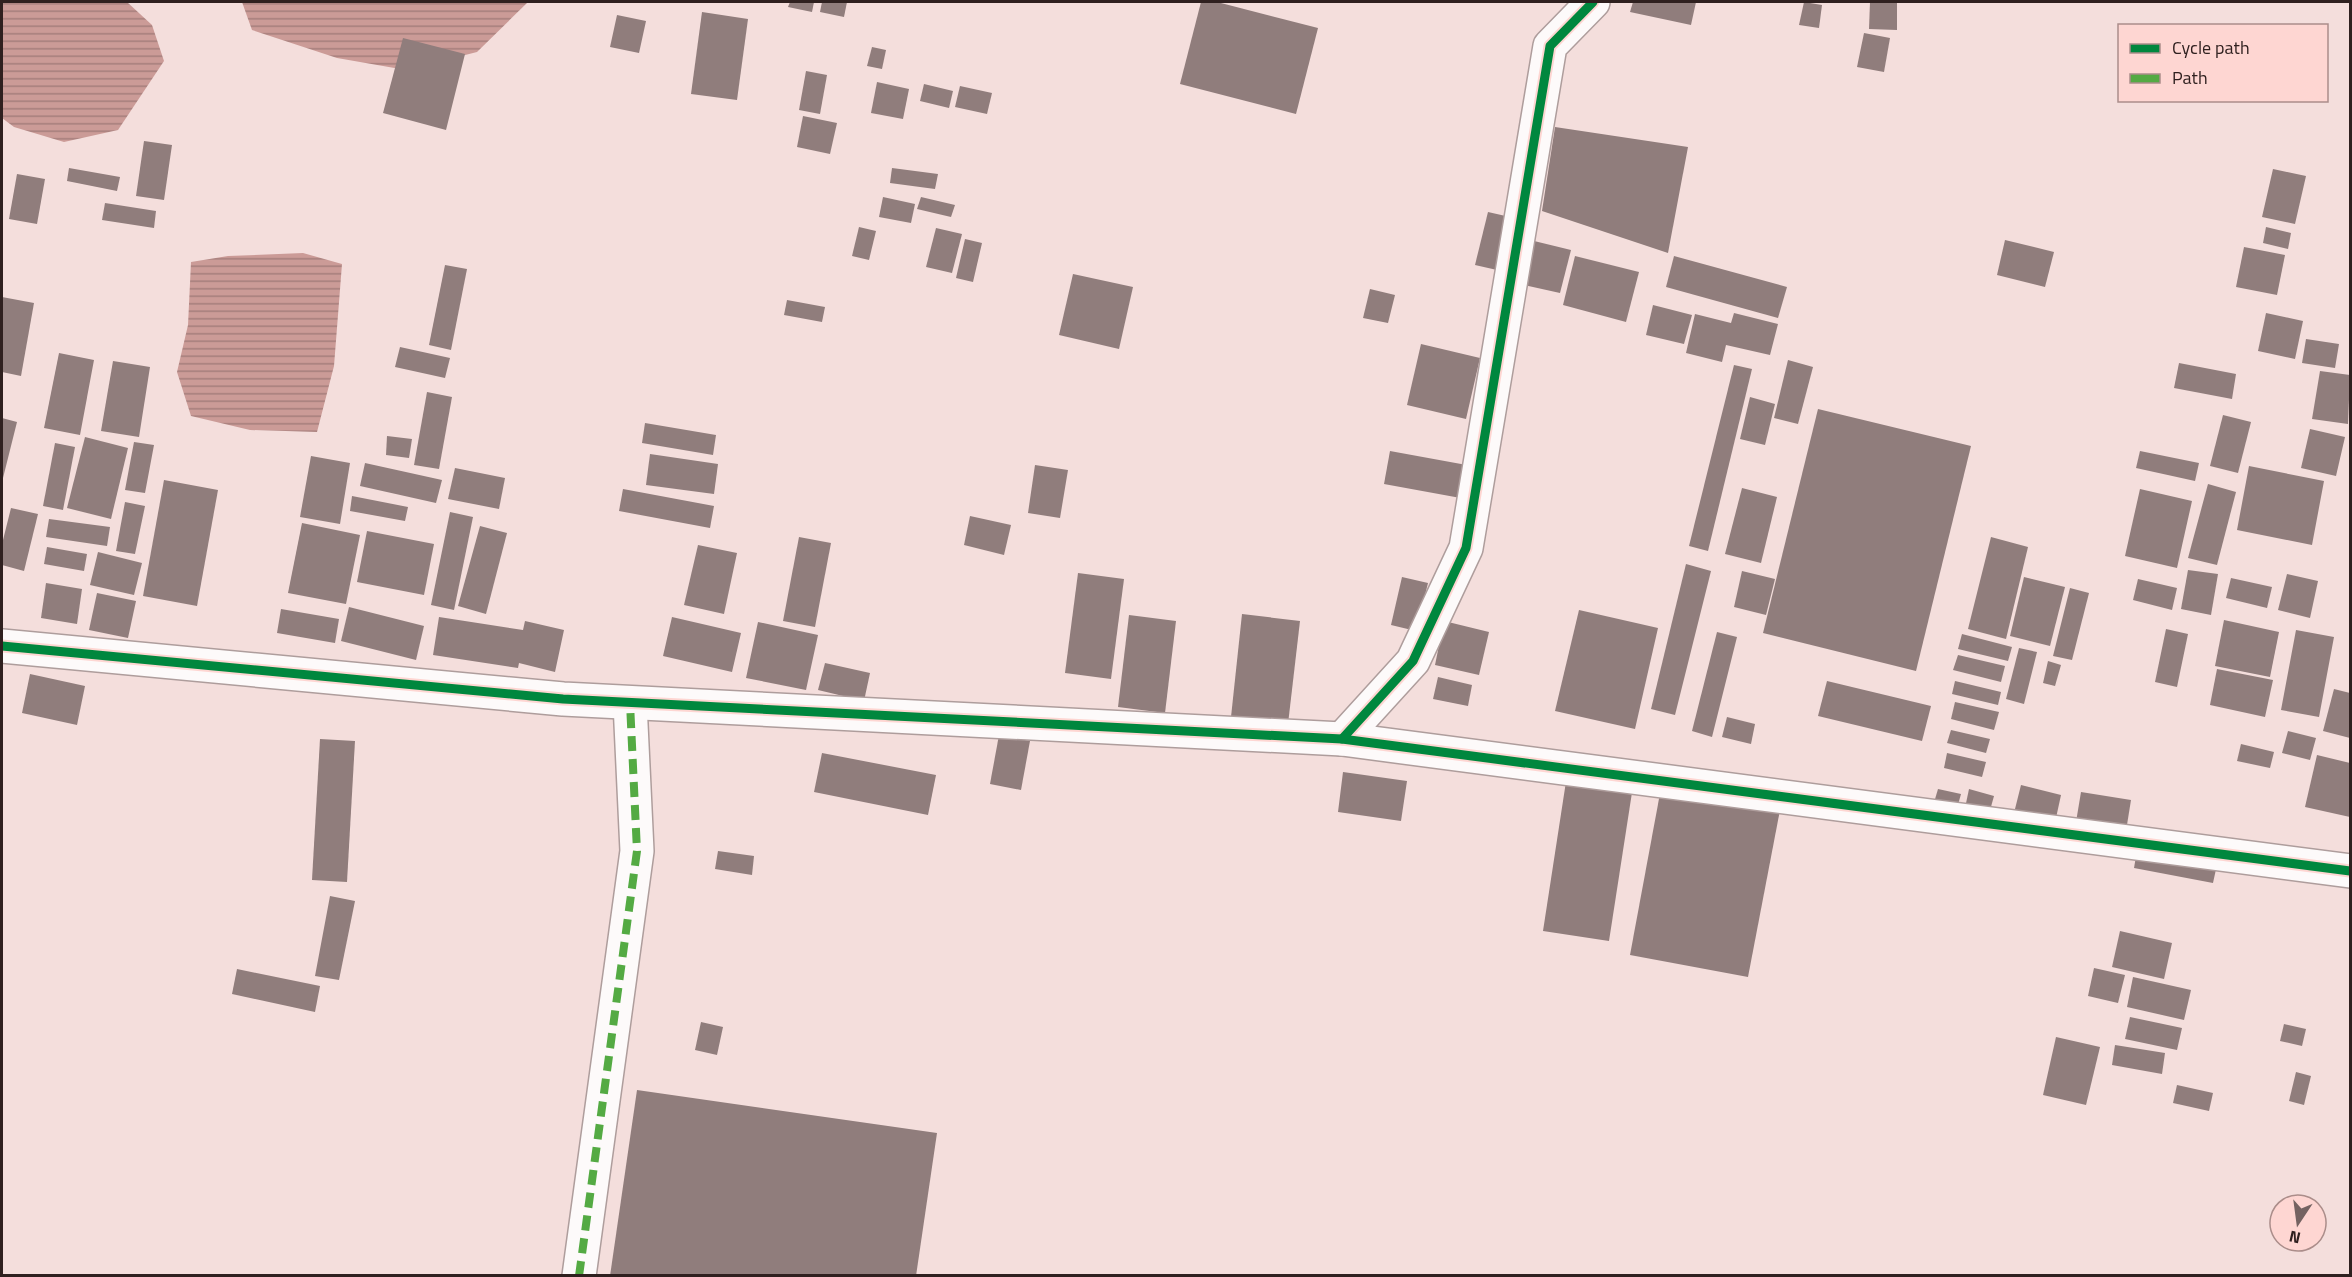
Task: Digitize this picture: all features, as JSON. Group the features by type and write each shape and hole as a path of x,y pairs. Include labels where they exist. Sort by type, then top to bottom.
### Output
{"street":[{"path":"1342,739 1413,661 1467,548 1550,46 1593,2"},
{"path":"2,646 539,697 1342,739 2350,871"},
{"path":"579,1275 637,851 630,703"}],"shaded area":[{"path":"2,2 127,2 152,25 164,61 118,130 64,142 14,127 2,118"},
{"path":"242,2 528,2 477,52 406,70 337,58 252,30"},
{"path":"303,253 342,264 334,366 317,432 250,430 191,416 177,372 188,325 191,262 228,256"}],"building":[{"path":"790,2 814,2 812,12 788,7"},
{"path":"822,2 847,2 844,17 820,12"},
{"path":"1201,2 1217,2 1318,28 1296,114 1180,84"},
{"path":"1633,2 1696,2 1691,25 1630,12"},
{"path":"1804,2 1822,5 1819,28 1799,25"},
{"path":"1870,2 1897,3 1897,30 1869,29"},
{"path":"702,12 748,19 737,100 691,94"},
{"path":"617,15 646,21 639,53 610,47"},
{"path":"1864,33 1890,38 1884,72 1857,67"},
{"path":"403,38 465,54 446,130 383,113"},
{"path":"872,47 886,50 882,69 867,66"},
{"path":"806,71 827,75 820,114 799,110"},
{"path":"877,82 909,89 903,119 871,113"},
{"path":"924,84 953,91 949,108 920,101"},
{"path":"960,86 992,93 987,114 955,107"},
{"path":"803,116 837,123 830,154 797,147"},
{"path":"1555,127 1688,147 1668,253 1542,211"},
{"path":"144,141 172,145 164,200 136,196"},
{"path":"69,168 120,177 117,191 67,181"},
{"path":"892,168 938,174 935,189 890,183"},
{"path":"2273,169 2306,176 2295,224 2262,217"},
{"path":"17,174 45,179 37,224 9,219"},
{"path":"883,197 915,204 911,223 879,217"},
{"path":"921,197 955,205 951,217 917,209"},
{"path":"105,203 156,211 154,228 102,220"},
{"path":"1488,212 1510,217 1497,270 1475,265"},
{"path":"859,227 876,231 869,260 852,256"},
{"path":"2266,227 2291,233 2288,249 2263,243"},
{"path":"936,228 962,234 952,273 926,267"},
{"path":"965,239 982,243 973,282 956,278"},
{"path":"1530,240 1571,250 1560,293 1520,284"},
{"path":"2005,240 2054,252 2045,287 1997,275"},
{"path":"2244,247 2285,255 2277,295 2236,287"},
{"path":"1575,256 1639,272 1626,322 1563,305"},
{"path":"1674,256 1787,287 1778,318 1666,287"},
{"path":"445,265 467,269 451,350 429,345"},
{"path":"1073,274 1133,287 1119,349 1059,335"},
{"path":"1370,289 1395,295 1388,323 1363,318"},
{"path":"2,297 34,303 21,376 2,372"},
{"path":"787,300 825,307 822,322 784,315"},
{"path":"1653,305 1692,315 1684,344 1646,335"},
{"path":"1734,313 1778,324 1770,355 1726,345 1722,362 1686,353 1695,314 1731,323"},
{"path":"2266,313 2303,321 2295,359 2258,351"},
{"path":"2306,339 2339,344 2335,368 2302,363"},
{"path":"1421,344 1480,358 1466,419 1407,405"},
{"path":"400,347 450,358 445,378 395,367"},
{"path":"59,353 94,360 80,435 44,428"},
{"path":"1788,360 1813,367 1798,424 1774,418"},
{"path":"113,361 150,367 139,437 101,431"},
{"path":"2179,363 2236,374 2232,399 2174,388"},
{"path":"1734,365 1752,369 1708,551 1689,546"},
{"path":"2320,371 2350,375 2348,424 2312,419"},
{"path":"427,392 452,397 439,469 414,465"},
{"path":"1750,397 1775,404 1765,445 1740,439"},
{"path":"1818,409 1971,446 1916,671 1763,633"},
{"path":"2223,415 2251,422 2238,473 2210,466"},
{"path":"2,418 17,422 2,482"},
{"path":"645,423 716,435 713,455 642,443"},
{"path":"2310,429 2345,437 2336,476 2301,468"},
{"path":"387,436 412,439 409,458 386,455"},
{"path":"85,437 128,448 111,519 67,508"},
{"path":"134,442 154,445 145,493 125,490"},
{"path":"55,443 75,447 63,510 43,506"},
{"path":"1390,451 1472,466 1466,499 1384,484"},
{"path":"2140,451 2199,463 2195,481 2136,468"},
{"path":"650,454 718,464 714,494 646,485"},
{"path":"311,456 350,463 340,524 300,517"},
{"path":"365,463 442,480 436,503 360,486"},
{"path":"1035,465 1068,470 1060,518 1028,513"},
{"path":"2249,466 2324,481 2312,545 2237,530"},
{"path":"455,468 505,478 499,509 448,499"},
{"path":"164,480 218,490 197,606 143,596"},
{"path":"2208,484 2236,492 2217,565 2188,558"},
{"path":"1742,488 1777,497 1761,563 1725,554"},
{"path":"623,489 714,506 710,528 619,511"},
{"path":"2140,489 2192,501 2177,568 2125,556"},
{"path":"352,496 408,507 405,521 350,511"},
{"path":"125,502 145,506 135,554 116,551"},
{"path":"11,508 38,514 24,571 2,565 2,544"},
{"path":"450,512 473,517 454,610 431,605"},
{"path":"970,516 1011,525 1004,555 964,545"},
{"path":"49,519 110,527 107,546 46,537"},
{"path":"302,523 360,535 346,604 288,593"},
{"path":"480,526 507,533 486,614 458,606"},
{"path":"367,531 434,544 424,595 357,582"},
{"path":"799,537 831,543 815,627 783,621"},
{"path":"1991,537 2028,547 2006,639 1968,629"},
{"path":"698,545 737,553 724,614 684,605"},
{"path":"47,547 87,554 84,571 44,564"},
{"path":"98,552 142,563 134,595 90,585"},
{"path":"1686,564 1711,571 1675,715 1651,709"},
{"path":"2188,570 2218,574 2211,615 2181,609"},
{"path":"1742,571 1775,579 1766,615 1734,607"},
{"path":"1078,573 1124,579 1111,679 1065,673"},
{"path":"2287,574 2318,581 2310,618 2278,610"},
{"path":"1402,577 1428,583 1416,631 1391,625"},
{"path":"2024,577 2065,587 2050,646 2010,636"},
{"path":"2231,578 2272,587 2267,608 2226,598"},
{"path":"2138,579 2177,588 2172,610 2133,600"},
{"path":"46,583 82,589 77,624 41,618"},
{"path":"2070,588 2089,593 2072,660 2053,656"},
{"path":"97,593 136,601 128,638 89,630"},
{"path":"349,607 424,626 416,660 341,641"},
{"path":"281,609 339,619 335,643 277,633"},
{"path":"1579,610 1658,628 1635,729 1555,711"},
{"path":"1242,614 1300,621 1288,724 1231,717"},
{"path":"1129,615 1176,621 1165,713 1118,707"},
{"path":"439,617 523,630 525,621 564,630 555,672 519,663 518,668 433,655"},
{"path":"672,617 741,633 732,672 663,656"},
{"path":"2224,620 2279,632 2270,677 2215,666"},
{"path":"1444,621 1489,632 1479,675 1435,665"},
{"path":"758,622 818,635 806,690 746,678"},
{"path":"2166,629 2188,634 2177,687 2155,682"},
{"path":"2296,630 2334,637 2319,717 2281,710"},
{"path":"1717,632 1737,637 1712,737 1692,731"},
{"path":"1962,634 2012,647 2008,661 1958,649"},
{"path":"2019,648 2037,652 2024,704 2006,699"},
{"path":"1958,655 2005,666 2001,682 1953,670"},
{"path":"2048,661 2061,665 2055,686 2043,683"},
{"path":"825,663 870,673 864,701 818,690"},
{"path":"2217,669 2273,680 2265,717 2210,705"},
{"path":"30,674 85,686 77,725 22,713"},
{"path":"1438,677 1472,685 1468,706 1433,699"},
{"path":"1827,681 1931,706 1922,741 1818,716"},
{"path":"1955,681 2001,692 1998,705 1952,694"},
{"path":"2334,689 2350,693 2350,738 2323,731"},
{"path":"1955,702 1999,712 1994,730 1951,719"},
{"path":"1727,717 1755,724 1751,744 1722,737"},
{"path":"1951,730 1990,739 1986,753 1947,743"},
{"path":"2288,731 2316,738 2310,760 2282,753"},
{"path":"999,735 1030,741 1021,790 990,784"},
{"path":"320,739 355,741 347,882 312,880"},
{"path":"2241,744 2274,752 2270,768 2237,761"},
{"path":"822,753 936,775 928,815 814,792"},
{"path":"1947,753 1986,762 1982,777 1944,768"},
{"path":"2317,755 2350,763 2350,817 2305,807"},
{"path":"1343,772 1407,781 1401,821 1338,812"},
{"path":"1567,775 1633,786 1609,941 1543,931"},
{"path":"2021,785 2061,795 2054,827 2013,817"},
{"path":"1661,788 1780,810 1748,977 1630,955"},
{"path":"1938,789 1961,794 1956,812 1933,806"},
{"path":"1969,789 1994,796 1989,814 1965,808"},
{"path":"2081,792 2131,800 2126,831 2076,822"},
{"path":"2138,845 2218,860 2213,883 2134,868"},
{"path":"718,851 754,856 752,875 715,869"},
{"path":"330,896 355,901 339,980 315,976"},
{"path":"2120,931 2172,943 2164,979 2112,967"},
{"path":"2094,968 2125,975 2118,1003 2088,996"},
{"path":"237,969 320,986 315,1012 232,994"},
{"path":"2133,977 2191,990 2184,1020 2127,1007"},
{"path":"2130,1017 2182,1028 2177,1050 2125,1039"},
{"path":"701,1022 723,1027 717,1055 695,1050"},
{"path":"2284,1024 2306,1029 2302,1046 2280,1041"},
{"path":"2056,1037 2100,1047 2086,1105 2043,1095"},
{"path":"2115,1045 2165,1053 2162,1074 2112,1065"},
{"path":"2296,1072 2311,1076 2304,1105 2289,1101"},
{"path":"2177,1085 2213,1093 2209,1111 2173,1103"},
{"path":"637,1090 937,1133 916,1276 610,1276"}],"marked path":[{"path":"579,1276 637,851 630,703"}],"cycle path":[{"path":"1342,739 1413,661 1466,548 1550,46 1593,2"},
{"path":"2,646 563,699 1342,739 2350,871"}]}
